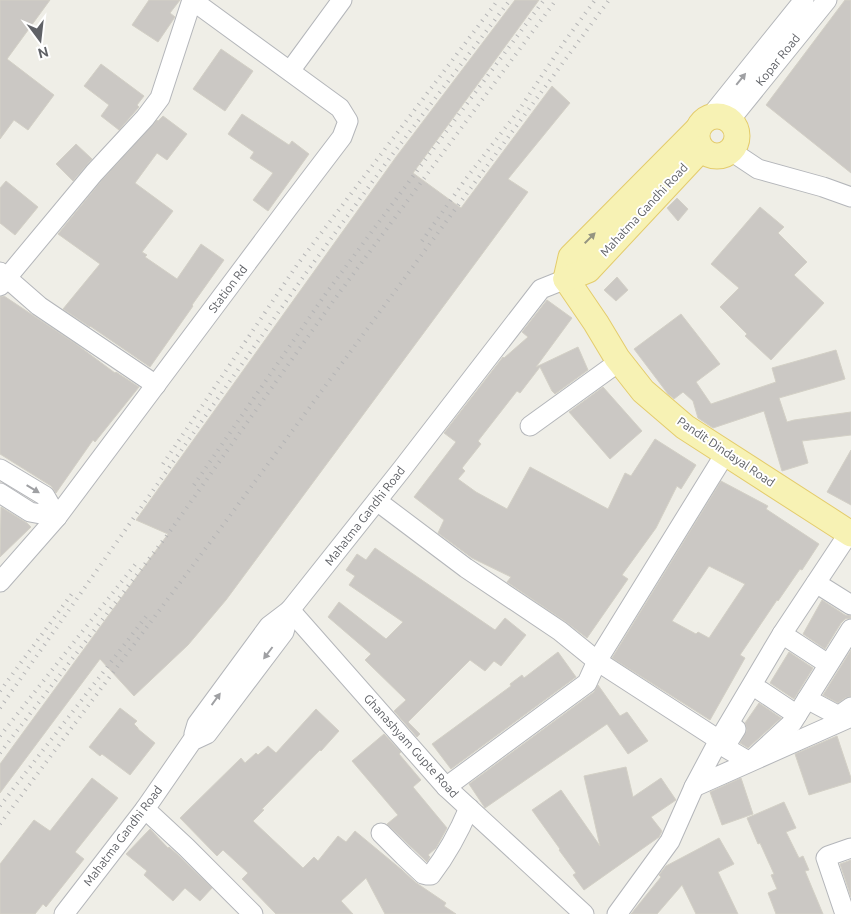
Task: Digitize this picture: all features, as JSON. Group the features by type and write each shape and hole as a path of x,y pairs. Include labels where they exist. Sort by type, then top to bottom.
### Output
{"main road":[{"path":"709,129 706,154 719,156 731,150"},
{"name":"Mahatma Gandhi Road","path":"566,278 588,270 709,129"},
{"name":"Pandit Dindayal Road","path":"566,278 620,362 643,391 685,427 850,534"}],"street":[{"path":"156,385 2,279 94,173 145,118 160,98 192,0 290,71 342,0"},
{"path":"709,129 804,0"},
{"name":"Kopar Road","path":"709,129 827,0"},
{"name":"Station Rd","path":"0,582 57,517 342,137 348,122 340,108 290,71"},
{"path":"731,150 758,169 823,187 851,197"},
{"name":"Mahatma Gandhi Road","path":"64,914 145,809 192,741 206,734 284,632 290,610 541,289 566,278"},
{"path":"530,426 620,362"},
{"path":"446,787 587,683 597,661 725,454"},
{"path":"0,469 45,496 57,517"},
{"path":"0,493 30,512 57,517"},
{"path":"377,501 466,568 560,631 597,661 719,740"},
{"path":"617,914 670,841 694,787 719,740 821,586 850,534"},
{"path":"821,586 851,605"},
{"name":"Ghanashyam Gupte Road","path":"290,610 446,787 584,914"},
{"path":"787,638 761,691 726,745 727,749 746,760 751,760 792,723 839,658 851,629"},
{"path":"787,638 839,658"},
{"path":"761,691 802,707 837,715 851,707"},
{"path":"694,787 851,718"},
{"path":"381,833 423,874 431,875 459,833 469,808"},
{"path":"145,809 253,914"},
{"path":"845,914 826,858 851,848"}],"building":[{"path":"0,0 50,0 7,59 54,95 28,130 14,120 0,139"},
{"path":"149,0 180,0 170,13 175,17 158,42 132,25"},
{"path":"515,0 539,0 413,173 461,208 552,86 570,103 508,179 528,192 226,600 188,645 134,696 100,659 0,793 0,764 168,534 136,520 396,157"},
{"path":"845,0 851,0 851,173 766,105"},
{"path":"221,49 253,71 225,111 193,89"},
{"path":"101,64 144,96 137,105 139,107 119,130 101,116 109,105 84,86"},
{"path":"242,114 289,145 292,141 309,154 268,211 253,200 273,173 250,158 254,152 228,134"},
{"path":"163,116 187,134 167,160 157,153 135,183 173,211 142,252 147,255 145,257 177,279 201,244 224,260 150,367 63,309 100,264 58,234 102,180 157,120"},
{"path":"76,144 92,159 73,181 56,164"},
{"path":"6,181 38,207 15,235 0,223 0,188"},
{"path":"677,198 688,209 678,221 667,208"},
{"path":"760,207 784,227 778,233 807,262 794,275 824,303 771,360 745,336 747,334 720,307 739,288 711,264"},
{"path":"617,277 628,290 616,301 604,290"},
{"path":"4,296 76,344 115,373 139,387 95,442 93,440 56,493 51,486 0,454 0,297"},
{"path":"547,300 572,318 536,367 578,347 588,370 555,394 540,367 520,393 517,391 478,441 481,444 462,468 465,471 458,479 476,492 507,509 530,467 608,509 625,473 631,476 655,439 696,465 681,489 677,486 656,528 622,575 628,579 587,638 507,582 511,577 472,558 438,533 444,520 414,497 456,442 444,433 503,357 528,337 522,332"},
{"path":"681,314 720,364 696,382 711,404 776,382 772,368 836,350 845,379 779,398 787,422 851,412 851,435 802,441 808,463 782,471 764,411 713,428 698,418 693,401 683,392 674,399 668,394 634,349"},
{"path":"603,387 642,431 610,459 569,412"},
{"path":"851,450 851,505 827,492"},
{"path":"721,481 768,506 766,509 819,544 802,570 800,569 777,600 740,655 745,658 710,720 612,658","holes":["709,566 745,584 709,638 698,632 696,634 672,621"]},
{"path":"1,507 31,527 0,557"},
{"path":"375,548 495,630 505,618 526,635 501,666 494,661 485,671 470,660 408,722 420,734 417,737 394,711 406,700 365,660 371,654 328,617 339,602 386,639 403,622 349,585 355,576 346,570 357,554 366,560"},
{"path":"822,600 845,615 851,616 851,618 845,619 841,623 825,649 803,634"},
{"path":"851,650 851,696 838,703 823,695"},
{"path":"558,652 576,677 451,769 432,744 511,686 510,684 522,675 524,678"},
{"path":"789,652 813,668 794,699 770,683"},
{"path":"598,685 620,716 627,712 648,741 628,754 607,724 485,808 469,784 594,692"},
{"path":"759,703 781,718 748,748 740,743 747,730 745,723"},
{"path":"120,708 137,721 134,724 138,729 155,743 130,775 102,754 100,756 89,747"},
{"path":"316,709 339,731 262,809 264,810 253,821 303,868 314,857 318,861 338,836 346,842 355,831 415,882 446,903 444,906 456,914 385,914 366,878 341,901 353,914 276,914 242,879 248,873 223,850 217,856 180,818 241,758 245,763 256,753 258,755 268,746 276,753"},
{"path":"384,734 401,752 399,754 421,780 413,787 447,828 436,848 428,855 430,857 427,862 387,824 398,815 352,761"},
{"path":"837,736 851,782 809,795 795,754"},
{"path":"626,767 633,797 661,778 676,800 651,817 662,831 659,837 584,890 573,875 576,873 532,810 561,790 600,846 584,776"},
{"path":"92,778 118,798 75,852 84,859 46,907 43,904 35,914 0,914 0,864 34,820 50,831"},
{"path":"741,778 753,814 722,825 710,792"},
{"path":"784,802 796,828 786,832 799,858 803,856 809,870 805,871 823,914 776,914 768,893 777,889 771,875 774,874 747,818"},
{"path":"150,829 212,888 200,901 185,888 173,901 144,875 147,871 126,854"},
{"path":"719,838 734,864 718,872 738,914 696,914 682,885 657,914 631,914 661,877 659,875 666,866"},
{"path":"851,860 851,897 840,864"}],"railway":[{"path":"163,464 297,265 498,0"},
{"path":"0,708 306,273 389,159 510,0"},
{"path":"194,485 327,292 544,0"},
{"path":"0,753 168,534 334,300 556,0"},
{"path":"422,241 465,180 519,110 595,0"},
{"path":"0,824 229,517 609,0"},
{"path":"0,736 138,561"},
{"path":"0,691 74,591"},
{"path":"0,806 148,614"}]}
